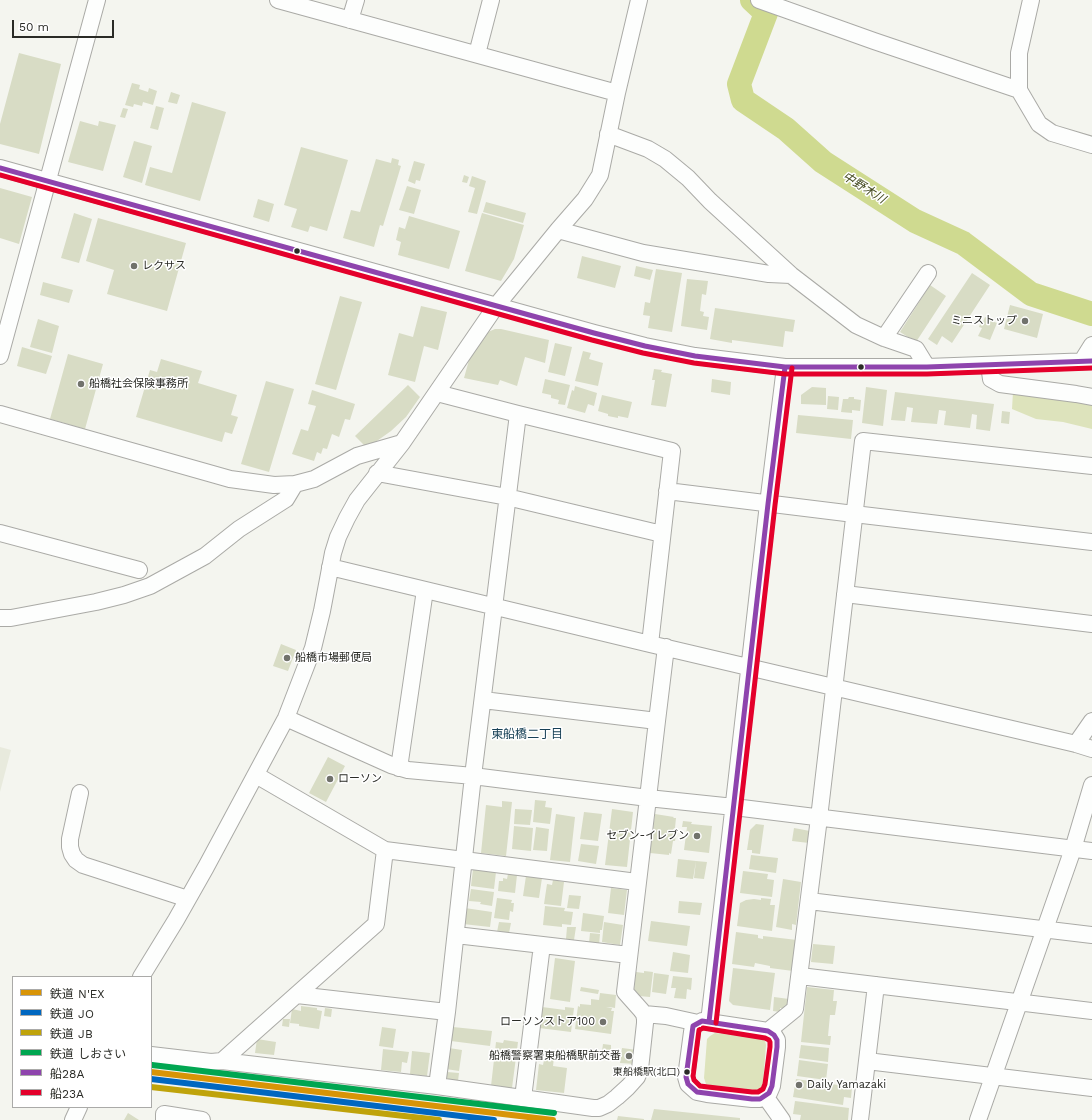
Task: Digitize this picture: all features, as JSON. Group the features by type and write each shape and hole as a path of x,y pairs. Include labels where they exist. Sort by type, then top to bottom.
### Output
{"street":[{"path":"0,356 97,0"},
{"path":"278,0 617,93"},
{"path":"350,20 356,0"},
{"path":"477,54 491,0"},
{"path":"142,976 206,868 286,718 313,648 333,553 338,537 357,500 402,443 496,306 585,199 600,175 617,93 639,0"},
{"path":"758,0 1019,90"},
{"path":"1030,0 1020,53 1019,90 1039,124 1052,133 1092,145"},
{"path":"608,134 648,149 665,159 688,178 791,275 856,325 884,338 916,349 927,367"},
{"path":"0,168 496,306 645,346 696,356 785,367 927,367 1087,361 1092,345"},
{"path":"558,230 643,253 769,274 791,275"},
{"path":"884,338 928,273"},
{"path":"989,365 991,378 1000,384 1092,397"},
{"path":"703,1022 734,807 785,367"},
{"path":"436,393 672,450 650,644"},
{"path":"0,414 230,479 274,485 295,484 314,479 357,456 402,443"},
{"path":"437,1086 456,935 482,700 518,414"},
{"path":"768,1031 795,1009 863,441 1092,466"},
{"path":"377,473 507,497 662,534"},
{"path":"0,618 11,618 96,602 124,595 150,586 205,556 239,529 286,498 295,484"},
{"path":"667,491 1092,542"},
{"path":"0,533 139,570"},
{"path":"330,567 1092,749"},
{"path":"399,768 425,590"},
{"path":"845,594 1092,624"},
{"path":"152,1055 211,1062 222,1061 437,1086 593,1108 599,1108 608,1104 628,1087 637,1077 640,1069 645,1023 644,1014 625,992 666,647"},
{"path":"482,700 656,721"},
{"path":"286,718 399,768 408,770 473,776 648,798 734,807 1092,852"},
{"path":"1076,744 1092,721"},
{"path":"256,775 385,850 638,882"},
{"path":"978,1120 1073,849 1092,785"},
{"path":"80,793 70,839 72,854 76,860 83,865 188,899"},
{"path":"222,1061 376,924 385,850"},
{"path":"809,901 1092,935"},
{"path":"456,935 629,955"},
{"path":"523,1098 542,945"},
{"path":"800,976 1092,1011"},
{"path":"860,1120 876,985"},
{"path":"297,995 447,1012"},
{"path":"644,1014 666,1016 768,1031 774,1035 777,1040 772,1086 769,1093 760,1099 707,1094 697,1092 688,1084 686,1077 693,1026 703,1022"},
{"path":"867,1061 1092,1088"},
{"path":"765,1096 782,1120"},
{"path":"73,1120 79,1108"},
{"path":"164,1120 164,1114 202,1120"}],"shaded area":[{"path":"0,747 11,750 0,792"}],"green space":[{"path":"1013,392 1092,401 1092,429 1063,422 1036,419 1012,409"},
{"path":"715,1033 760,1038 765,1041 763,1083 760,1089 756,1090 706,1084 704,1078 707,1039"}],"building":[{"path":"19,53 61,64 39,154 0,144 0,124"},
{"path":"132,83 140,85 139,89 148,92 149,88 157,91 153,105 143,102 142,106 134,104 133,107 125,105"},
{"path":"171,92 180,95 177,104 168,102"},
{"path":"192,102 226,112 200,201 145,185 150,167 172,173"},
{"path":"156,106 164,108 158,130 150,128"},
{"path":"123,108 128,109 125,118 120,117"},
{"path":"80,121 98,126 99,121 116,125 103,171 68,162"},
{"path":"134,141 152,146 142,183 123,177"},
{"path":"301,147 348,160 327,231 310,226 308,232 291,227 297,209 284,205"},
{"path":"392,158 399,160 398,165 401,166 383,226 380,225 374,247 343,238 351,210 360,212 376,159 391,163"},
{"path":"414,161 425,164 420,181 416,180 415,184 408,181"},
{"path":"464,175 469,177 467,183 462,182"},
{"path":"472,176 486,181 477,214 468,212 475,188 469,186"},
{"path":"407,186 421,190 414,214 399,210"},
{"path":"0,188 32,197 19,244 0,238"},
{"path":"258,199 274,204 269,222 253,217"},
{"path":"486,202 526,213 523,223 483,212"},
{"path":"74,213 92,219 79,263 61,258"},
{"path":"482,213 524,225 514,259 501,281 465,271"},
{"path":"409,216 460,231 449,269 398,255 401,242 396,240 399,227 405,229"},
{"path":"98,218 186,243 167,311 107,294 114,270 86,261"},
{"path":"582,256 621,266 615,288 577,278"},
{"path":"636,266 653,270 650,280 634,276"},
{"path":"656,269 682,273 672,332 648,328 650,316 643,315 645,302 650,303"},
{"path":"972,273 990,285 952,343 942,336 937,345 928,339"},
{"path":"687,279 708,281 706,295 702,294 700,311 704,312 703,316 709,317 707,330 681,326"},
{"path":"43,282 73,290 69,303 40,295"},
{"path":"930,285 946,296 916,342 900,332"},
{"path":"340,296 362,302 336,390 315,384"},
{"path":"1010,305 1043,314 1037,338 1004,329"},
{"path":"421,306 447,312 438,350 424,346 415,382 388,375 399,333 413,337"},
{"path":"715,308 795,320 793,332 785,331 783,347 732,340 732,343 710,339"},
{"path":"985,317 997,323 990,340 978,336 982,328 979,327 981,321 983,322"},
{"path":"38,319 59,326 52,353 30,347"},
{"path":"495,329 549,340 545,363 525,357 517,386 500,380 498,385 464,378 469,360 488,332"},
{"path":"555,343 572,347 565,376 548,372"},
{"path":"22,347 52,356 46,374 17,366"},
{"path":"583,351 591,353 589,359 603,363 598,386 575,381"},
{"path":"68,354 103,364 85,429 50,419"},
{"path":"161,359 202,371 198,383 237,395 231,415 238,417 232,434 225,432 222,442 136,417 150,370 157,372"},
{"path":"654,369 672,374 666,407 651,405 655,380 652,380"},
{"path":"545,379 570,385 565,405 558,404 559,400 551,398 551,395 542,393"},
{"path":"712,379 731,382 730,395 711,392"},
{"path":"266,381 294,389 269,472 241,464"},
{"path":"408,385 420,397 406,417 391,431 367,448 355,436"},
{"path":"575,386 597,393 594,406 588,404 585,413 567,408 572,390 574,391"},
{"path":"812,387 826,388 826,405 801,404 801,395"},
{"path":"866,387 887,390 883,426 862,423"},
{"path":"312,390 355,404 350,420 345,419 339,437 332,434 327,449 323,448 321,454 317,452 314,461 292,454 301,429 308,431 316,406 308,404"},
{"path":"895,392 994,404 990,431 976,429 977,415 972,414 970,428 944,425 946,411 939,410 937,424 911,422 913,408 907,407 905,421 891,420"},
{"path":"602,395 632,402 628,418 608,416 608,414 598,411"},
{"path":"828,396 839,397 838,410 827,409"},
{"path":"849,397 854,397 854,399 861,400 860,411 852,410 852,413 841,412 843,399 848,399"},
{"path":"1002,411 1010,412 1009,424 1001,423"},
{"path":"798,415 853,420 851,439 796,433"},
{"path":"281,644 296,650 288,671 273,666"},
{"path":"328,757 345,766 326,802 309,793"},
{"path":"535,800 546,801 545,807 552,808 550,824 533,822"},
{"path":"502,801 512,802 506,856 481,853 486,805 502,807"},
{"path":"515,809 532,810 530,825 514,824"},
{"path":"612,809 633,812 627,867 605,865"},
{"path":"584,812 602,814 598,841 580,839"},
{"path":"556,814 575,817 570,862 550,860"},
{"path":"655,814 676,818 675,828 677,828 675,841 673,841 671,854 669,853 669,855 650,853"},
{"path":"683,821 692,822 691,824 712,826 709,853 684,850 687,827 682,827"},
{"path":"756,824 764,825 760,854 752,853 752,850 747,850 750,830"},
{"path":"514,826 533,828 531,851 512,849"},
{"path":"536,827 549,829 547,851 533,850"},
{"path":"794,828 810,831 809,843 792,841"},
{"path":"581,844 599,846 596,864 578,861"},
{"path":"751,855 778,858 776,873 749,869"},
{"path":"678,859 696,861 693,879 676,877"},
{"path":"696,861 707,862 704,879 694,878"},
{"path":"473,869 496,872 494,889 471,886"},
{"path":"743,871 768,874 767,879 774,880 772,897 740,893"},
{"path":"508,874 517,875 515,893 498,891 499,881 503,881 503,878 507,879"},
{"path":"526,876 542,878 539,898 523,896"},
{"path":"783,879 801,882 796,925 792,924 792,930 776,927"},
{"path":"553,880 564,882 561,906 544,904 547,884 552,885"},
{"path":"611,888 627,890 624,915 608,913"},
{"path":"471,889 494,892 492,906 480,904 481,902 469,901"},
{"path":"569,895 581,896 579,909 567,908"},
{"path":"497,898 512,900 511,903 514,903 513,912 510,911 509,920 494,918"},
{"path":"761,898 771,899 770,905 775,905 772,931 737,926 740,903 746,900 761,900"},
{"path":"679,901 702,903 700,915 678,913"},
{"path":"545,906 565,908 564,911 573,912 571,925 562,924 562,927 543,925"},
{"path":"465,908 492,912 490,927 463,924"},
{"path":"583,913 604,916 602,930 600,930 600,933 581,931"},
{"path":"651,921 690,926 687,946 648,941"},
{"path":"499,922 511,923 509,933 497,932"},
{"path":"604,922 623,925 620,945 602,942"},
{"path":"567,927 576,927 574,940 566,939"},
{"path":"736,932 758,935 758,938 763,939 763,936 797,940 793,971 770,968 770,966 755,963 754,967 732,964"},
{"path":"590,933 600,934 599,945 589,943"},
{"path":"813,944 835,946 833,964 811,962"},
{"path":"673,952 690,955 688,973 670,971"},
{"path":"555,958 575,961 570,1002 550,999"},
{"path":"733,968 775,973 770,1010 733,1005 729,1001"},
{"path":"644,971 653,972 650,997 639,996 634,989 636,972 644,973"},
{"path":"654,973 669,975 666,994 652,992"},
{"path":"673,976 692,978 691,990 687,989 686,999 674,998 676,988 671,988"},
{"path":"581,987 599,990 598,994 580,991"},
{"path":"807,987 834,990 833,1001 837,1001 835,1015 830,1015 828,1036 831,1036 830,1045 801,1042"},
{"path":"600,993 616,995 615,1008 606,1007 612,1008 611,1011 614,1011 611,1034 575,1029 578,1006 580,1007 580,1004 591,1005 591,999 599,1000"},
{"path":"774,997 789,999 788,1006 785,1005 784,1008 780,1008 780,1012 773,1011"},
{"path":"301,1006 317,1008 317,1010 322,1011 319,1029 290,1023 292,1009 301,1011"},
{"path":"542,1007 565,1010 565,1007 574,1008 571,1032 539,1028"},
{"path":"325,1008 332,1009 331,1017 324,1016"},
{"path":"283,1019 290,1019 289,1027 282,1026"},
{"path":"382,1027 396,1029 393,1048 379,1046"},
{"path":"453,1027 492,1031 490,1046 451,1041"},
{"path":"257,1039 276,1042 274,1055 255,1053"},
{"path":"504,1040 518,1042 512,1088 491,1086 496,1042 503,1043"},
{"path":"603,1044 611,1045 611,1052 602,1051"},
{"path":"801,1045 829,1048 828,1062 799,1058"},
{"path":"449,1048 462,1050 459,1071 446,1069"},
{"path":"622,1048 637,1050 635,1064 620,1063"},
{"path":"383,1049 409,1052 407,1063 402,1062 401,1072 381,1070"},
{"path":"412,1051 430,1053 427,1076 410,1074"},
{"path":"549,1058 554,1058 553,1066 567,1068 564,1093 536,1090 539,1064 543,1065 544,1060 548,1060"},
{"path":"799,1060 828,1064 826,1080 797,1076"},
{"path":"447,1072 459,1073 458,1081 446,1080"},
{"path":"796,1079 852,1087 851,1098 844,1097 843,1105 793,1097"},
{"path":"795,1101 849,1108 848,1120 800,1120 801,1115 793,1114"},
{"path":"654,1109 740,1118 740,1120 651,1120"},
{"path":"128,1113 139,1120 124,1120"},
{"path":"618,1116 644,1119 644,1120 617,1120"}],"waterway":[{"name":"中野木川","path":"752,0 766,13 739,84 743,100 786,129 823,162 915,221 963,243 1031,294 1092,314"}],"rail line":[{"name":"しおさい","path":"152,1065 554,1113"},
{"name":"N'EX","path":"152,1072 553,1120"},
{"name":"JO","path":"152,1079 494,1120"},
{"name":"JB","path":"152,1087 439,1120"}],"transit line":[{"name":"船28A","path":"0,168 594,333 645,346 695,356 785,367 927,367 1092,361"},
{"name":"船23A","path":"0,175 592,340 643,353 694,363 785,374 927,374 1092,368"},
{"name":"船28A","path":"709,1022 785,367"},
{"name":"船23A","path":"716,1023 792,368"},
{"name":"船28A","path":"702,1021 768,1031 774,1035 777,1040 777,1047 772,1086 769,1093 760,1099 752,1099 697,1092 688,1084 686,1077 693,1026 702,1021"},
{"name":"船23A","path":"703,1028 765,1038 769,1040 770,1047 763,1089 758,1092 752,1092 700,1086 694,1080 693,1076 699,1030 703,1028"}],"place":[{"name":"レクサス","path":"134,266"},
{"name":"ミニストップ","path":"1025,321"},
{"name":"船橋社会保険事務所","path":"81,384"},
{"name":"船橋市場郵便局","path":"287,658"},
{"name":"ローソン","path":"330,779"},
{"name":"セブン-イレブン","path":"697,836"},
{"name":"ローソンストア100","path":"603,1022"},
{"name":"船橋警察署東船橋駅前交番","path":"629,1056"},
{"name":"東船橋駅(北口)","path":"687,1072"},
{"name":"Daily Yamazaki","path":"799,1085"}],"district":[{"name":"東船橋二丁目","path":"527,734"}]}
